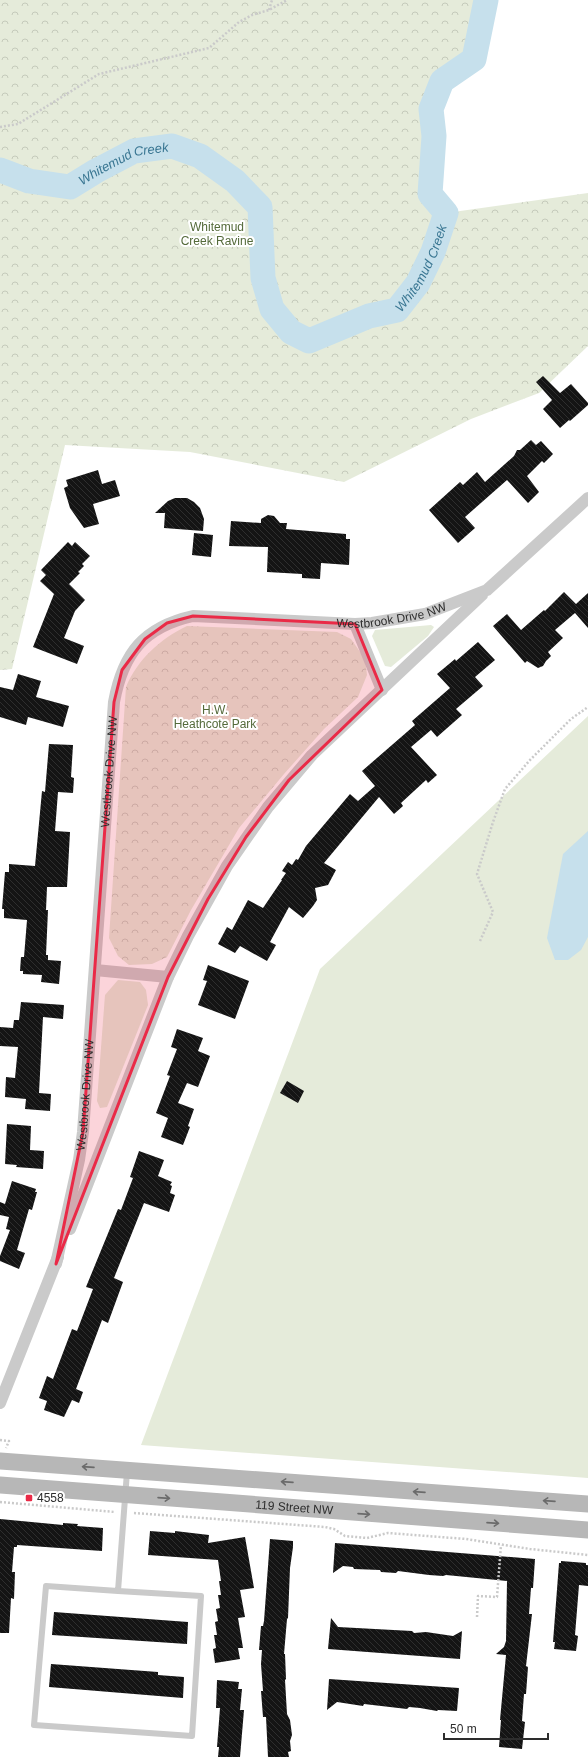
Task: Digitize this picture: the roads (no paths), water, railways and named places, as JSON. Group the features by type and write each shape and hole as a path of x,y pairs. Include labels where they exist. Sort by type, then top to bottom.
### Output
{"main road":[{"path":"0,1461 588,1504"},
{"name":"119 Street NW","path":"0,1485 588,1530"}],"street":[{"name":"Westbrook Drive NW","path":"0,1403 168,977 188,936 227,866 268,807 312,755 487,590 588,498"},
{"name":"Westbrook Drive NW","path":"56,1264 79,1160 83,1132 114,702 122,670 128,658 145,639 167,623 193,616 372,624 425,614 487,590"},
{"path":"356,624 382,690"},
{"path":"95,970 168,977"}],"lane":[{"path":"118,1591 127,1470"},
{"path":"46,1586 118,1591 200,1596 192,1736 34,1725 46,1586"}],"water":[{"path":"588,831 588,937 581,950 568,960 555,960 547,938 563,854"}],"waterway":[{"name":"Whitemud Creek","path":"0,170 29,181 70,187 134,151 172,146 200,156 235,181 260,207 263,278 272,309 291,332 309,341 369,316 397,310 418,283 433,252 446,213 430,194 434,136 431,109 442,81 474,59 486,0"}],"place":[{"name":"4558","path":"29,1498"}],"park label":[{"name":"Whitemud Creek Ravine","path":"217,234"},
{"name":"H.W. Heathcote Park","path":"215,717"}]}
